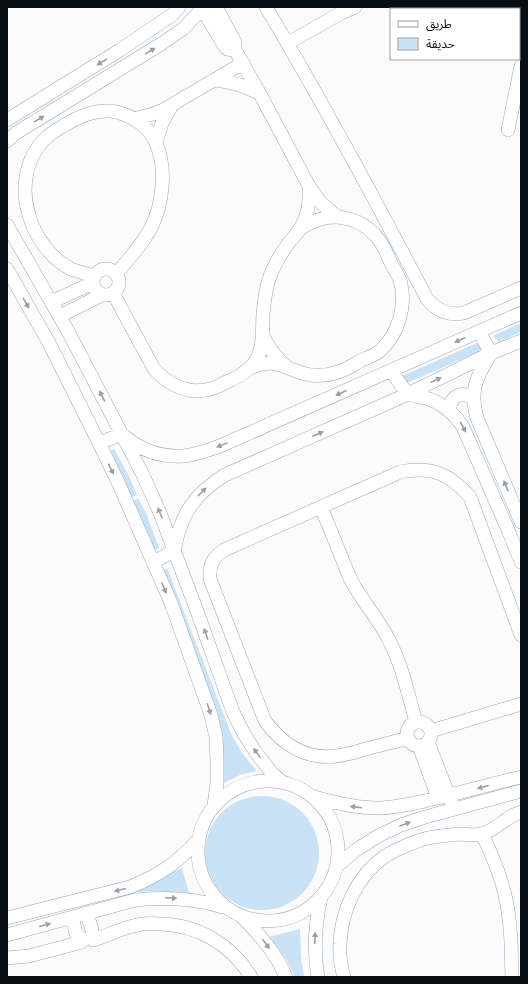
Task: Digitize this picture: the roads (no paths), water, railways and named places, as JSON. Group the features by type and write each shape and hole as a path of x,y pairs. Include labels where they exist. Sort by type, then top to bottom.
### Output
{"street":[{"path":"7,120 120,50 180,7"},
{"path":"216,7 236,44 234,48 314,195 336,216"},
{"path":"266,7 325,108 427,299 432,305 443,312 459,314 521,288"},
{"path":"288,43 341,13 355,7"},
{"path":"7,141 16,133 161,44 183,29 203,8 225,48 228,50 234,48"},
{"path":"133,119 153,114 172,105 243,63"},
{"path":"508,130 521,66"},
{"path":"216,80 239,84 260,94"},
{"path":"156,142 162,123 172,105"},
{"path":"94,280 61,263 39,238 28,215 25,189 28,167 32,156 45,138 77,118 88,113 99,111 122,114 142,125 156,142 162,173 162,189 156,216 145,238 116,274"},
{"path":"60,316 108,294 116,291 118,277 110,270 103,270 96,273 93,286 97,292 108,294 154,369 161,377 170,384 181,388 203,390 214,388 240,376 250,368 258,358 262,346 264,300 270,276 282,253 301,228 306,218 309,207 309,186"},
{"path":"262,334 272,352 288,367 300,373 326,375 339,372 380,351 393,334 398,324 402,302 400,280 383,244 376,235 363,225 348,218 336,216 318,219 301,228"},
{"path":"7,225 60,316 122,434 158,507 233,712 244,734 257,754 272,773 282,782"},
{"path":"7,269 49,343 99,443 118,482 170,603 211,715 216,737 218,760 214,806"},
{"path":"51,302 94,280"},
{"path":"122,434 151,452 167,456 184,456 202,452 220,446 521,313"},
{"path":"479,332 491,353"},
{"path":"174,551 182,521 190,507 211,483 225,474 408,394 491,353 521,341"},
{"path":"491,353 479,373 475,385 475,408 477,418 521,522"},
{"path":"250,368 271,363 288,367"},
{"path":"391,371 408,394 429,399 440,404 457,418 463,427 521,562"},
{"path":"450,411 451,402 457,396 466,395 474,399"},
{"path":"99,443 122,434"},
{"path":"408,738 348,754 321,756 307,753 295,748 283,741 273,732 265,721 210,579 211,566 218,554 321,506 400,472 426,470 439,473 462,487 470,497 521,634"},
{"path":"321,506 356,590 380,623 392,647 400,667 416,722"},
{"path":"153,562 174,551"},
{"path":"454,809 444,797 426,740 428,725 422,722 416,722 408,728 408,738 412,744 426,740 521,704"},
{"path":"226,908 209,889 203,878 197,853 198,840 207,816 223,797 233,790 245,785 263,781 282,782 298,788 312,796 333,803 348,806 377,808 399,807 521,777"},
{"path":"336,866 356,850 378,836 401,825 521,791"},
{"path":"7,935 135,900 154,898 172,898 209,903 226,908 241,916 253,920 278,921 290,918 312,906 321,897 331,882 336,866 338,853 334,828 329,816 312,796"},
{"path":"420,802 425,817"},
{"path":"344,977 340,961 340,944 346,911 352,895 361,880 372,867 385,856 422,840 442,835 462,834 472,836 482,834 491,831 508,818 521,812"},
{"path":"482,834 494,860 506,897 510,919 512,977"},
{"path":"10,916 130,887 146,881 161,873 174,863 198,840"},
{"path":"318,977 315,944 316,920 321,897"},
{"path":"87,913 92,930 87,940"},
{"path":"241,916 258,933 273,953 286,977"},
{"path":"72,918 76,933 87,940"},
{"path":"7,958 30,956 134,926 152,923 170,924 204,934 220,943 234,954 252,977"}]}
